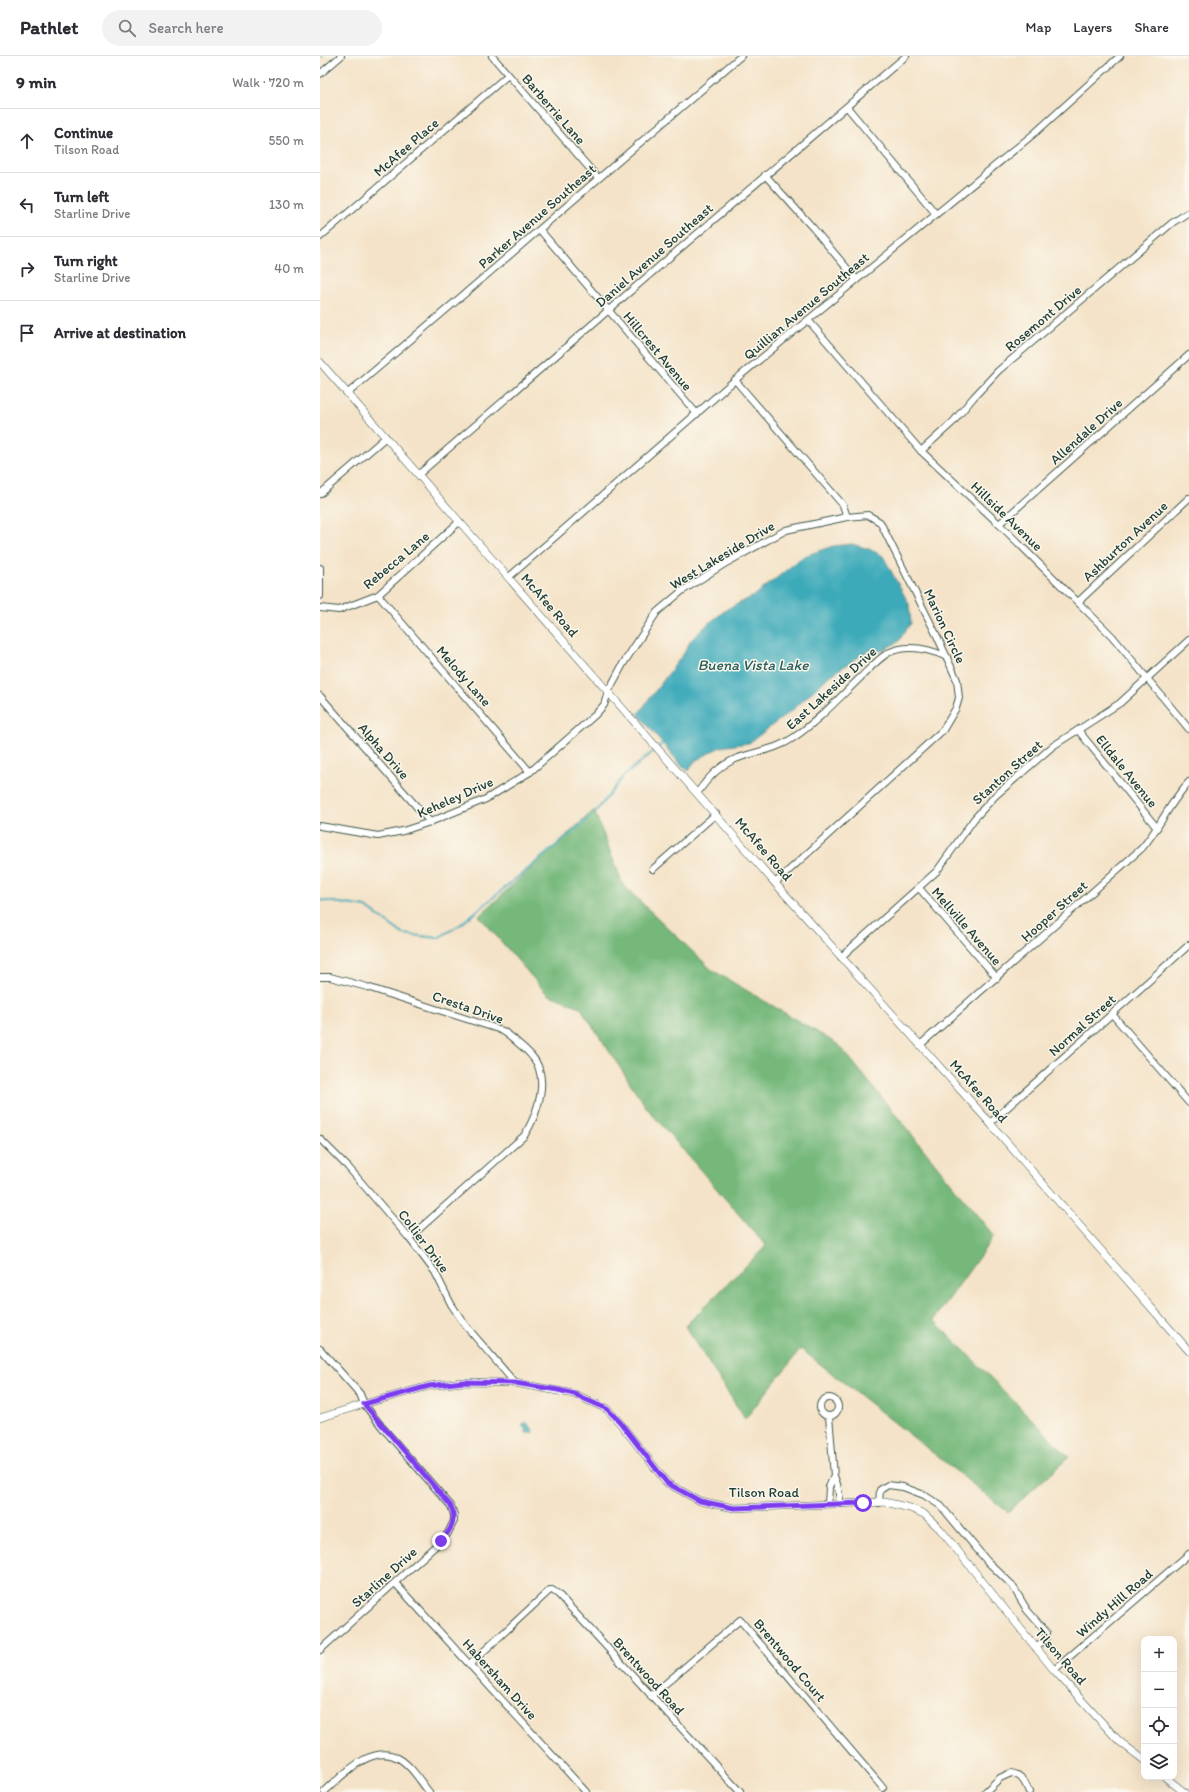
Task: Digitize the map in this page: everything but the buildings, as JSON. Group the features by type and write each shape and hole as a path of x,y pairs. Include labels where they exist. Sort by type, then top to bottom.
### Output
{"street":[{"path":"320,74 341,56"},
{"name":"Barberrie Lane","path":"492,56 598,178"},
{"name":"Parker Avenue Southeast","path":"348,393 540,230 740,56"},
{"name":"Daniel Avenue Southeast","path":"419,474 906,56"},
{"name":"Quillian Avenue Southeast","path":"509,578 735,380 1036,132 1120,56"},
{"name":"McAfee Place","path":"320,237 508,75"},
{"path":"847,107 936,214"},
{"path":"765,176 813,228 856,279"},
{"name":"Rosemont Drive","path":"921,451 953,422 998,371 1172,223 1189,212"},
{"name":"Hillcrest Avenue","path":"540,230 696,414"},
{"name":"Hillside Avenue","path":"808,320 921,451 999,524 1112,636 1189,729"},
{"name":"Allendale Drive","path":"999,524 1189,355"},
{"name":"McAfee Road","path":"320,362 608,692 698,792 775,883 990,1123 1189,1352"},
{"path":"735,380 843,505 847,517"},
{"path":"320,494 386,437"},
{"name":"Ashburton Avenue","path":"1078,602 1189,498"},
{"name":"Marion Circle","path":"775,883 943,730 953,716 958,698 957,680 947,657 880,522 868,515 847,517"},
{"name":"West Lakeside Drive","path":"608,692 623,664 657,612 682,591 726,563 786,530 847,517"},
{"name":"Rebecca Lane","path":"320,608 339,610 378,595 459,522"},
{"path":"320,568 320,596"},
{"name":"Melody Lane","path":"378,595 530,772"},
{"name":"Stanton Street","path":"841,957 937,871 974,819 995,796 1053,746 1120,703 1189,640"},
{"name":"East Lakeside Drive","path":"698,792 709,777 727,763 782,745 798,735 888,654 910,648 939,653 947,657"},
{"name":"Keheley Drive","path":"320,826 378,836 403,831 430,822 486,799 530,772 595,715 604,705 608,692"},
{"name":"Alpha Drive","path":"320,696 430,822"},
{"name":"Elldale Avenue","path":"1078,730 1157,828"},
{"name":"Hooper Street","path":"920,1045 1134,856 1151,838 1167,811 1189,782"},
{"path":"653,869 716,814"},
{"name":"Mellville Avenue","path":"919,888 997,978"},
{"name":"Normal Street","path":"990,1123 1189,945"},
{"name":"Cresta Drive","path":"320,977 330,977 367,987 508,1033 526,1050 536,1062 539,1069 541,1076 539,1105 533,1121 524,1136 409,1238"},
{"path":"1112,1014 1189,1103"},
{"name":"Collier Drive","path":"320,1139 348,1167 409,1238 435,1272 451,1304 465,1325 515,1383"},
{"path":"320,1349 360,1394 364,1404"},
{"name":"Tilson Road","path":"320,1418 429,1386 463,1382 515,1383 574,1394 607,1409 620,1422 667,1483 700,1501 734,1508 878,1502 885,1502 910,1508 924,1514 940,1529 1054,1670 1119,1741 1141,1758"},
{"name":"Starline Drive","path":"320,1650 441,1541 451,1527 454,1516 447,1500 364,1404"},
{"path":"829,1416 834,1476 841,1504"},
{"path":"828,1504 829,1487 834,1476"},
{"path":"878,1502 880,1490 888,1485 904,1487 941,1506 987,1561 1012,1585 1027,1610 1047,1633 1045,1640 1036,1648"},
{"name":"Windy Hill Road","path":"1054,1670 1189,1554"},
{"name":"Habersham Drive","path":"395,1583 586,1792"},
{"name":"Brentwood Road","path":"470,1664 550,1590 552,1590 558,1594 740,1792"},
{"name":"Brentwood Court","path":"651,1696 740,1620 883,1788"},
{"path":"324,1792 361,1761 380,1754 390,1755 405,1764 430,1792"},
{"path":"985,1792 1000,1778 1011,1773 1020,1776 1023,1779 1029,1792"},
{"path":"1169,1780 1184,1792"}],"green space":[{"path":"594,810 623,885 712,970 839,1045 994,1236 934,1320 1069,1457 1008,1512 801,1349 745,1419 685,1326 766,1246 646,1107 580,1007 547,994 479,916"}],"water":[{"name":"Buena Vista Lake","path":"852,544 869,549 883,556 909,604 911,623 898,642 881,651 868,651 828,677 795,708 749,743 720,747 695,761 689,771 680,764 638,714 684,653 691,640 727,609 754,596 804,556 833,546"},
{"path":"526,1422 532,1428 533,1433 526,1433 526,1430 522,1426"}],"waterway":[{"path":"320,900 366,907 403,934 438,938 460,925 593,815 624,776 663,743"}],"route":[{"path":"441,1541 448,1533 454,1521 451,1506 382,1427 364,1404 429,1386 463,1382 515,1383 558,1390 590,1400 607,1409 620,1422 667,1483 700,1501 734,1508 863,1503"}]}
